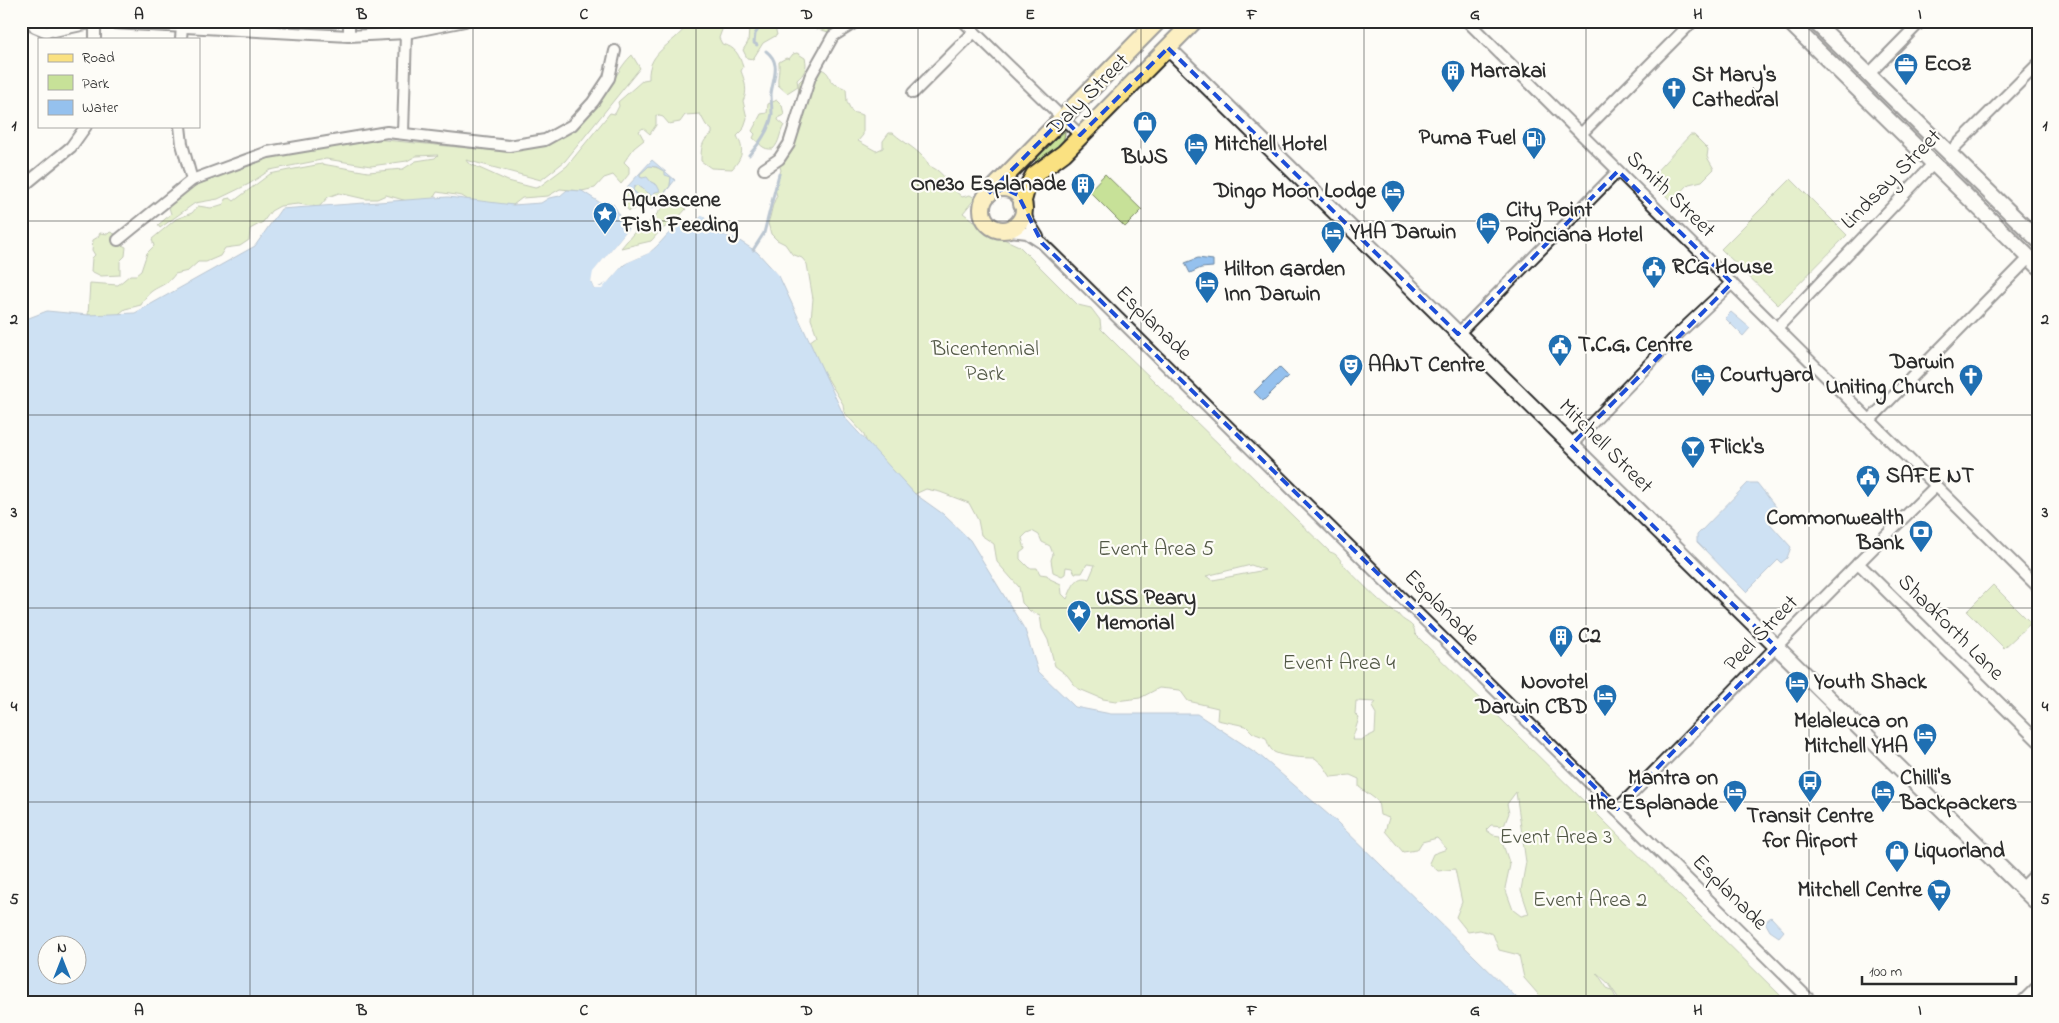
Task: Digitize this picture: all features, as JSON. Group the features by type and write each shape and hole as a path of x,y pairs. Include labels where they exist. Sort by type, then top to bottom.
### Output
{"main road":[{"name":"Daly Street","path":"1002,230 1016,225 1022,217 1026,190 1034,175 1064,153 1194,21"},
{"name":"Daly Street","path":"988,194 1150,24"},
{"name":"Mitchell Street","path":"1150,24 1168,48"},
{"path":"1002,230 989,226 982,214 981,208 988,194 995,190 1005,189 1018,195 1023,205"}],"street":[{"path":"54,31 64,21"},
{"path":"349,21 349,36"},
{"path":"30,22 41,30 54,31 94,22 349,36 406,33 465,21"},
{"path":"764,169 779,159 789,144 810,77 832,36 857,21"},
{"path":"963,21 1080,135"},
{"name":"Smith Street","path":"1467,21 1778,327 1936,486 2036,581"},
{"path":"1581,134 1693,21"},
{"path":"1788,21 2033,262"},
{"path":"1814,21 2038,240"},
{"path":"1856,88 1921,21"},
{"path":"94,22 95,38"},
{"path":"181,38 182,26"},
{"path":"913,93 974,32"},
{"path":"403,133 406,33"},
{"name":"Mitchell Street","path":"1168,48 2038,904"},
{"path":"118,240 192,180 268,152 387,132 508,146 545,140 572,125 593,102 609,78 615,51"},
{"name":"Lindsay Street","path":"1778,327 1933,164 1949,153 2038,64"},
{"path":"21,188 71,146 84,128"},
{"path":"180,128 182,144 192,180"},
{"path":"1458,334 1618,171"},
{"name":"Esplanade","path":"1023,205 1028,221 1042,242 1812,1002"},
{"name":"Esplanade","path":"1002,230 1027,233 1042,242"},
{"path":"1870,420 2033,262 2038,246"},
{"path":"1571,445 1678,334 1732,283"},
{"name":"Peel Street","path":"1616,809 1936,486"},
{"name":"Shadforth Lane","path":"1858,563 2038,741"},
{"path":"2022,888 2038,872"},
{"path":"2022,1002 2038,986"}],"highlighted area":[{"path":"1168,48 1458,334 1618,171 1732,283 1571,445 1776,647 1617,809 1042,243 1018,195 1005,189 988,194 1063,118 1080,135"}],"green space":[{"path":"689,21 841,21 832,33 807,26 783,23 775,27 777,35 763,43 753,59 747,58 743,50 748,42 749,28 738,24 723,27 719,38 722,44 734,49 738,55 743,67 741,71 746,90 743,101 747,118 743,130 737,136 742,150 738,161 732,169 711,168 701,161 702,146 708,136 712,134 712,130 706,125 700,114 685,115 680,122 669,124 663,117 656,115 656,125 650,134 643,128 639,131 644,140 634,148 624,162 629,167 629,174 621,184 613,175 604,178 595,188 582,191 560,189 548,196 522,198 513,205 479,207 462,196 437,192 431,202 414,203 386,195 377,199 365,199 339,193 328,197 319,207 298,204 280,206 271,211 263,222 250,229 249,240 240,246 225,248 220,256 206,262 198,262 188,271 175,274 166,283 153,290 141,305 125,309 115,317 88,315 90,283 118,285 130,275 136,275 141,271 147,253 154,246 152,239 176,219 192,213 198,206 211,208 224,204 225,199 230,198 234,201 270,174 322,164 368,172 403,169 416,161 435,158 438,155 416,156 407,161 371,166 326,159 270,170 249,184 218,199 195,203 160,228 158,225 171,214 168,204 192,187 269,158 374,139 499,151 531,148 546,144 571,131 594,110 620,69 632,55 640,68 565,161 541,180 466,160 468,163 508,181 535,188 539,187 567,166 610,113 615,114 619,106 618,102 643,80 649,79 653,60 684,29"},
{"path":"797,53 805,58 806,68 797,80 798,86 787,93 778,85 779,62 786,58 789,59 793,54"},
{"name":"Bicentennial Park","path":"810,67 824,70 831,82 846,89 847,102 852,112 863,115 863,135 858,141 876,151 883,148 883,141 889,133 893,133 918,152 929,166 940,172 947,182 949,190 952,188 962,197 970,195 975,198 981,191 963,213 986,231 1019,246 1078,305 1091,308 1100,320 1101,329 1121,349 1330,552 1337,555 1370,592 1411,625 1415,634 1787,1002 1621,1002 1609,984 1597,973 1607,988 1612,990 1618,1002 1545,1002 1524,978 1519,955 1499,950 1493,934 1480,930 1468,932 1456,917 1462,902 1455,869 1438,871 1429,863 1433,854 1447,849 1437,838 1422,842 1417,850 1403,852 1385,831 1389,818 1380,815 1378,801 1359,787 1359,779 1350,775 1331,777 1323,765 1315,758 1278,754 1270,747 1266,738 1253,733 1246,726 1217,720 1218,708 1188,701 1180,690 1159,688 1140,698 1116,701 1103,699 1077,688 1067,675 1055,666 1048,640 1042,629 1040,615 1030,611 1022,603 1019,587 997,562 994,544 981,535 978,520 969,503 926,489 915,494 868,445 863,433 844,412 843,404 821,368 809,342 817,336 811,319 813,299 807,264 802,258 792,254 785,244 771,234 768,223 777,196 775,189 781,170 779,164 785,135 789,126 798,128 799,121 794,106 798,97 799,82 809,72","holes":["1032,531 1039,535 1042,542 1050,546 1053,554 1051,560 1053,572 1062,576 1065,574 1066,567 1072,568 1075,573 1082,573 1087,564 1095,565 1089,579 1077,580 1067,599 1062,594 1061,584 1050,579 1047,575 1040,574 1037,568 1029,568 1020,559 1020,553 1025,549 1022,538","1251,565 1265,570 1213,580 1206,576","1356,701 1376,702 1372,707 1376,714 1375,733 1361,740 1352,740 1359,718 1355,714","1516,792 1526,862 1521,890 1529,914 1521,916 1513,910 1505,888 1510,865 1500,836 1493,835 1486,830 1491,825 1504,826 1509,813 1507,804"]},
{"path":"777,100 782,105 784,115 779,117 778,120 784,125 773,149 766,149 753,138 755,134 752,131 761,114 767,113 768,104"},
{"path":"1065,131 1062,142 1056,150 1037,163 1033,159"},
{"path":"1690,135 1694,135 1708,149 1707,157 1714,169 1702,181 1689,184 1672,202 1652,182 1651,177"},
{"path":"649,166 656,167 671,177 670,186 654,206 650,206 632,190 638,185 647,192 657,185 640,177 640,174"},
{"path":"1105,174 1142,210 1125,227 1089,191"},
{"path":"1791,179 1847,235 1778,305 1721,249"},
{"path":"626,189 644,205 629,211 624,205 628,201 623,193"},
{"path":"672,196 686,209 677,219 661,230 651,241 621,248 639,227 651,221"},
{"path":"110,232 115,234 120,244 126,247 125,256 120,261 120,275 101,276 91,271 92,258 95,255 92,250 93,240 100,233 108,234"},
{"path":"1993,585 2031,623 2004,648 1967,611"}],"water":[{"path":"652,160 675,180 652,209 627,187","holes":["649,166 657,167 665,172 665,175 671,177 670,186 654,206 650,206 633,190 638,185 652,196 655,192 660,191 657,185 647,177 640,177 640,174"]},
{"path":"567,190 582,191 602,204 592,215 599,220 613,204 628,229 596,269 591,282 594,289 608,282 627,263 654,249 675,227 681,223 695,221 703,215 715,233 735,238 757,252 779,276 845,418 915,494 943,514 970,540 1025,630 1038,671 1075,707 1111,714 1197,714 1258,754 1337,822 1521,1002 21,1002 21,321 47,311 88,315 135,313 255,246 281,209 448,197 513,205 541,203 549,198 560,196"},
{"path":"1198,258 1213,260 1213,267 1201,268 1190,273 1185,263"},
{"path":"1731,312 1750,328 1743,336 1725,318"},
{"path":"1279,367 1288,376 1263,401 1254,392"},
{"path":"1748,483 1757,483 1776,507 1770,514 1771,525 1791,547 1787,558 1781,563 1778,560 1746,592 1697,542 1697,535"},
{"path":"1771,917 1784,931 1779,937 1770,931 1765,922"}],"pier":[{"path":"702,213 708,216 717,231 740,239 715,233 703,215 695,221 689,220 666,235 649,253 624,264 602,289 594,289 591,282 593,272 628,229 630,231 596,273 594,282 596,287 601,287 606,283 623,262 648,251 664,234 678,223 688,217 694,218"}],"waterway":[{"path":"757,45 754,43 755,34 764,21"},
{"path":"749,155 764,136 772,114 771,94 775,77 775,66 774,61 766,51"},
{"path":"753,250 764,233 779,174"}],"place":[{"name":"EcOz","path":"1906,86"},
{"name":"Marrakai","path":"1453,93"},
{"name":"St Mary's Cathedral","path":"1674,110"},
{"name":"BWS","path":"1145,144"},
{"name":"Puma Fuel","path":"1534,160"},
{"name":"Mitchell Hotel","path":"1196,166"},
{"name":"One30 Esplanade","path":"1083,206"},
{"name":"Dingo Moon Lodge","path":"1393,213"},
{"name":"Aquascene Fish Feeding","path":"605,235"},
{"name":"City Point Poinciana Hotel","path":"1488,245"},
{"name":"YHA Darwin","path":"1333,254"},
{"name":"RCG House","path":"1654,289"},
{"name":"Hilton Garden Inn Darwin","path":"1207,304"},
{"name":"T.C.G. Centre","path":"1560,367"},
{"name":"AANT Centre","path":"1351,387"},
{"name":"Courtyard","path":"1703,397"},
{"name":"Darwin Uniting Church","path":"1971,397"},
{"name":"Flick's","path":"1693,469"},
{"name":"SAFE NT","path":"1868,498"},
{"name":"Commonwealth Bank","path":"1921,553"},
{"name":"USS Peary Memorial","path":"1079,633"},
{"name":"C2","path":"1561,658"},
{"name":"Youth Shack","path":"1797,704"},
{"name":"Novotel Darwin CBD","path":"1605,717"},
{"name":"Melaleuca on Mitchell YHA","path":"1925,756"},
{"name":"Transit Centre for Airport","path":"1810,803"},
{"name":"Mantra on the Esplanade","path":"1735,813"},
{"name":"Chilli's Backpackers","path":"1883,813"},
{"name":"Liquorland","path":"1897,873"},
{"name":"Mitchell Centre","path":"1939,912"}],"park label":[{"name":"Event Area 5","path":"1156,550"},
{"name":"Event Area 4","path":"1339,664"},
{"name":"Event Area 3","path":"1556,838"},
{"name":"Event Area 2","path":"1590,901"}]}
